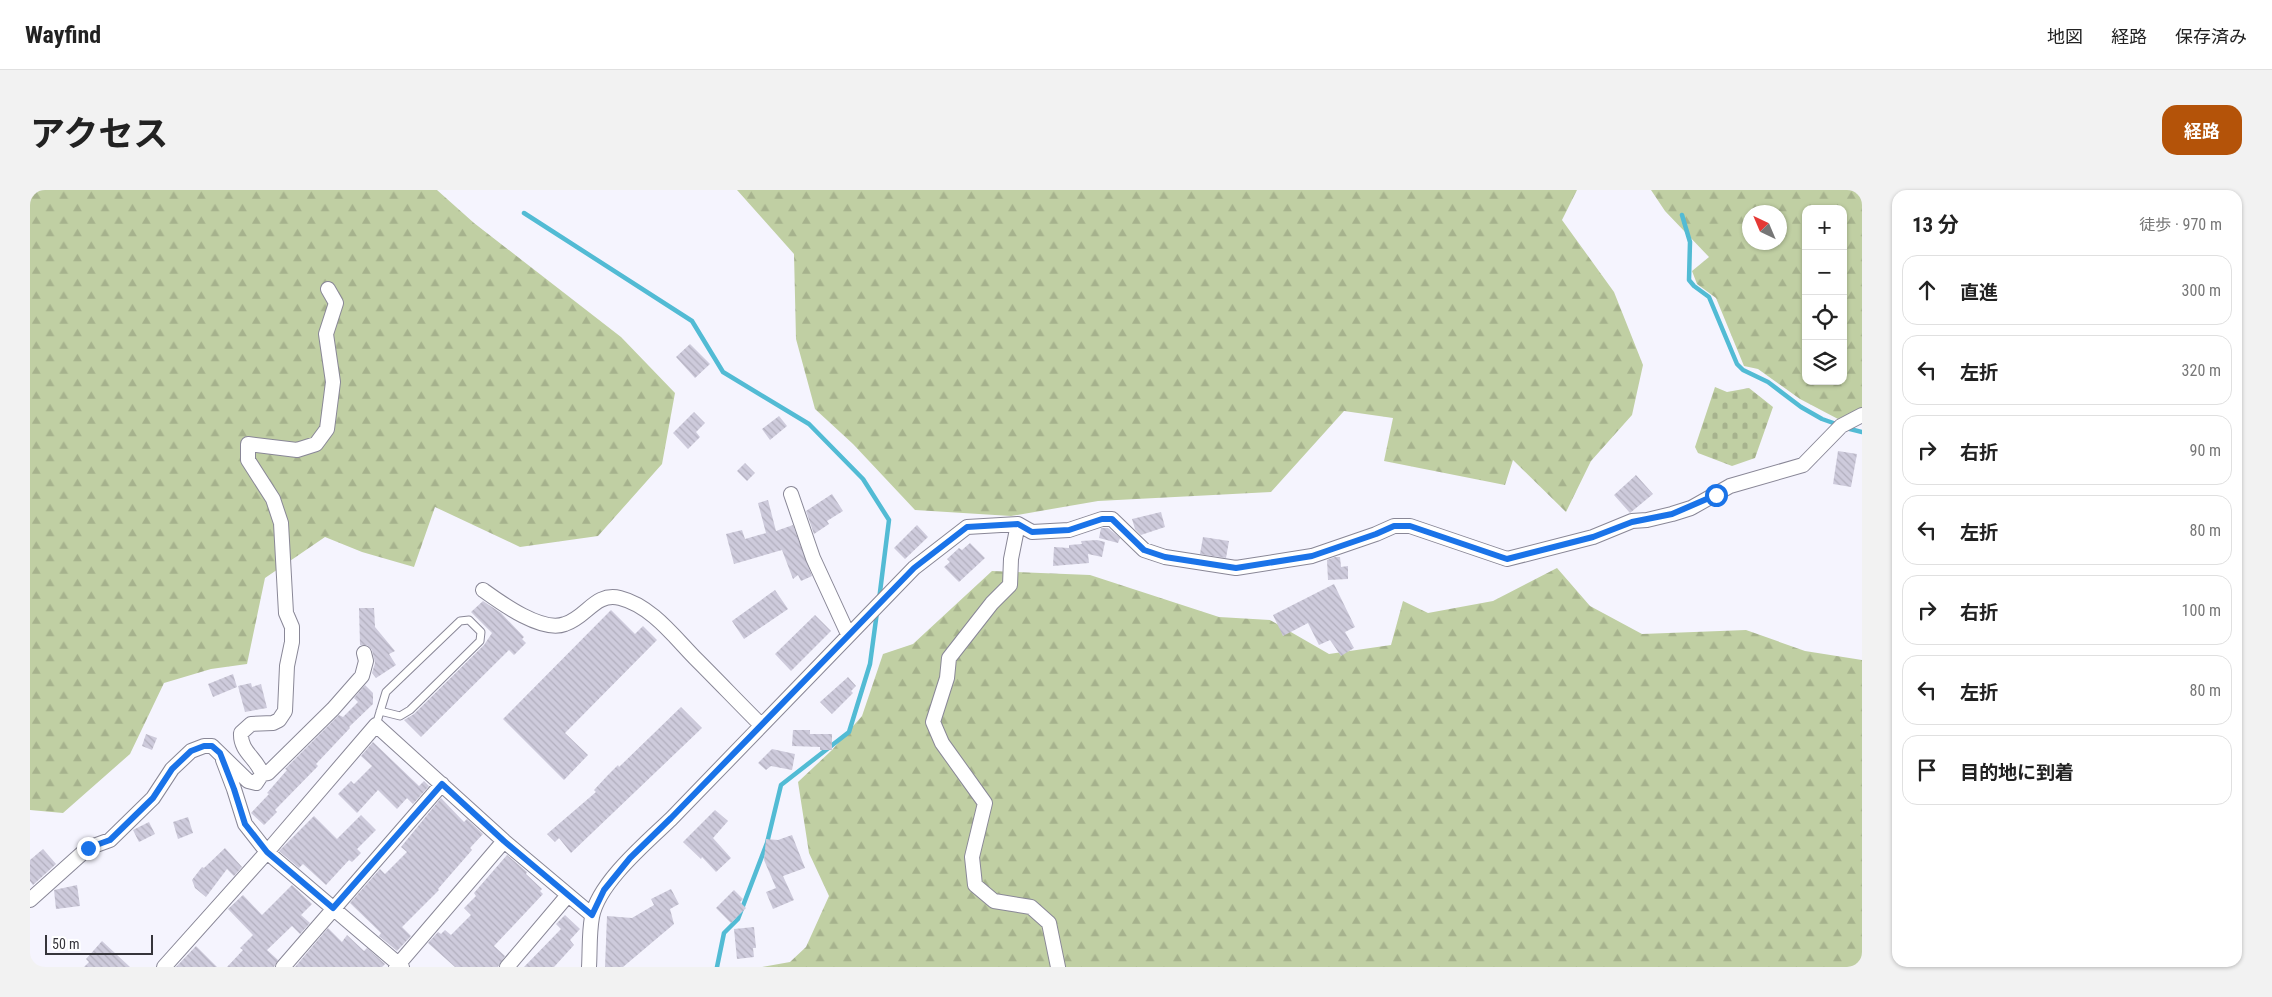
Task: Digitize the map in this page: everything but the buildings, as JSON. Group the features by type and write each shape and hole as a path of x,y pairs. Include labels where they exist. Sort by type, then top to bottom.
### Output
{"street":[{"path":"262,774 260,768 242,746 241,733 245,727 251,724 273,723 279,720 285,711 292,627 286,613 280,523 273,499 248,460 248,444 297,450 316,444 328,428 333,382 326,334 336,303 328,290"},
{"path":"589,967 592,915 604,890 630,858 914,568 967,527 1018,524 1032,532 1069,530 1102,519 1112,519 1144,550 1165,557 1236,568 1312,556 1394,526 1410,526 1507,559 1593,537 1632,522 1672,514 1708,499 1730,486 1803,464 1841,426 1862,416"},
{"path":"792,494 814,558 848,634"},
{"path":"1018,524 1011,559 1010,585 992,603 949,658 947,678 933,722 942,743 985,803 972,857 975,885 994,901 1031,907 1049,923 1058,967"},
{"path":"483,590 510,610 524,617 548,624 563,625 583,615 597,600 608,596 634,603 659,621 761,725"},
{"path":"30,900 88,848 110,840 153,798 172,769 191,751 204,746 212,746 248,780 256,783 262,774 274,767 333,709 362,676 366,662 364,653"},
{"path":"164,967 267,852 376,725 504,841 592,915"},
{"path":"220,753 245,824 267,852 399,966 504,841"},
{"path":"283,967 442,784"},
{"path":"507,967 568,895"}],"lane":[{"path":"376,725 380,711 386,692 460,620 469,620 482,632 480,641 410,710 400,716 380,711"}],"green space":[{"path":"30,190 437,190 474,223 621,337 675,393 662,464 598,536 520,547 435,507 414,567 362,552 325,537 265,578 247,664 211,669 164,683 130,754 63,813 30,810"},
{"path":"737,190 1577,190 1562,220 1614,292 1643,365 1632,415 1591,461 1566,512 1513,460 1505,485 1384,461 1393,418 1344,411 1271,492 1098,501 1011,516 915,510 853,444 815,409 796,339 794,254"},
{"path":"1651,190 1862,190 1862,408 1838,419 1800,399 1758,369 1744,366 1716,298 1697,284 1692,271 1709,257 1665,211"},
{"path":"1715,387 1727,392 1749,388 1773,407 1755,458 1732,466 1698,453 1695,447"},
{"path":"1557,568 1590,606 1642,634 1746,630 1805,651 1862,660 1862,967 762,967 790,962 806,947 829,896 809,853 798,782 832,750 862,716 883,654 913,644 992,571 1090,575 1219,617 1270,620 1329,654 1391,645 1403,601 1428,613 1493,601"}],"waterway":[{"path":"524,213 692,321 723,372 809,424 863,479 889,520 879,600"},
{"path":"1682,215 1690,242 1689,280 1709,297 1737,364 1743,370 1768,382 1801,407 1822,419 1839,425"},
{"path":"1846,428 1862,432"},
{"path":"717,967 724,933 738,919 767,843 781,785 849,732 870,664 877,612"}],"route":[{"path":"88,848 110,840 153,798 172,769 191,751 204,746 212,746 220,753 245,824 267,852 333,908 442,784 504,841 592,915 604,890 630,858 914,568 967,527 1018,524 1032,532 1069,530 1102,519 1112,519 1144,550 1165,557 1236,568 1312,556 1394,526 1410,526 1507,559 1593,537 1632,522 1672,514 1691,508 1716,495"}]}
